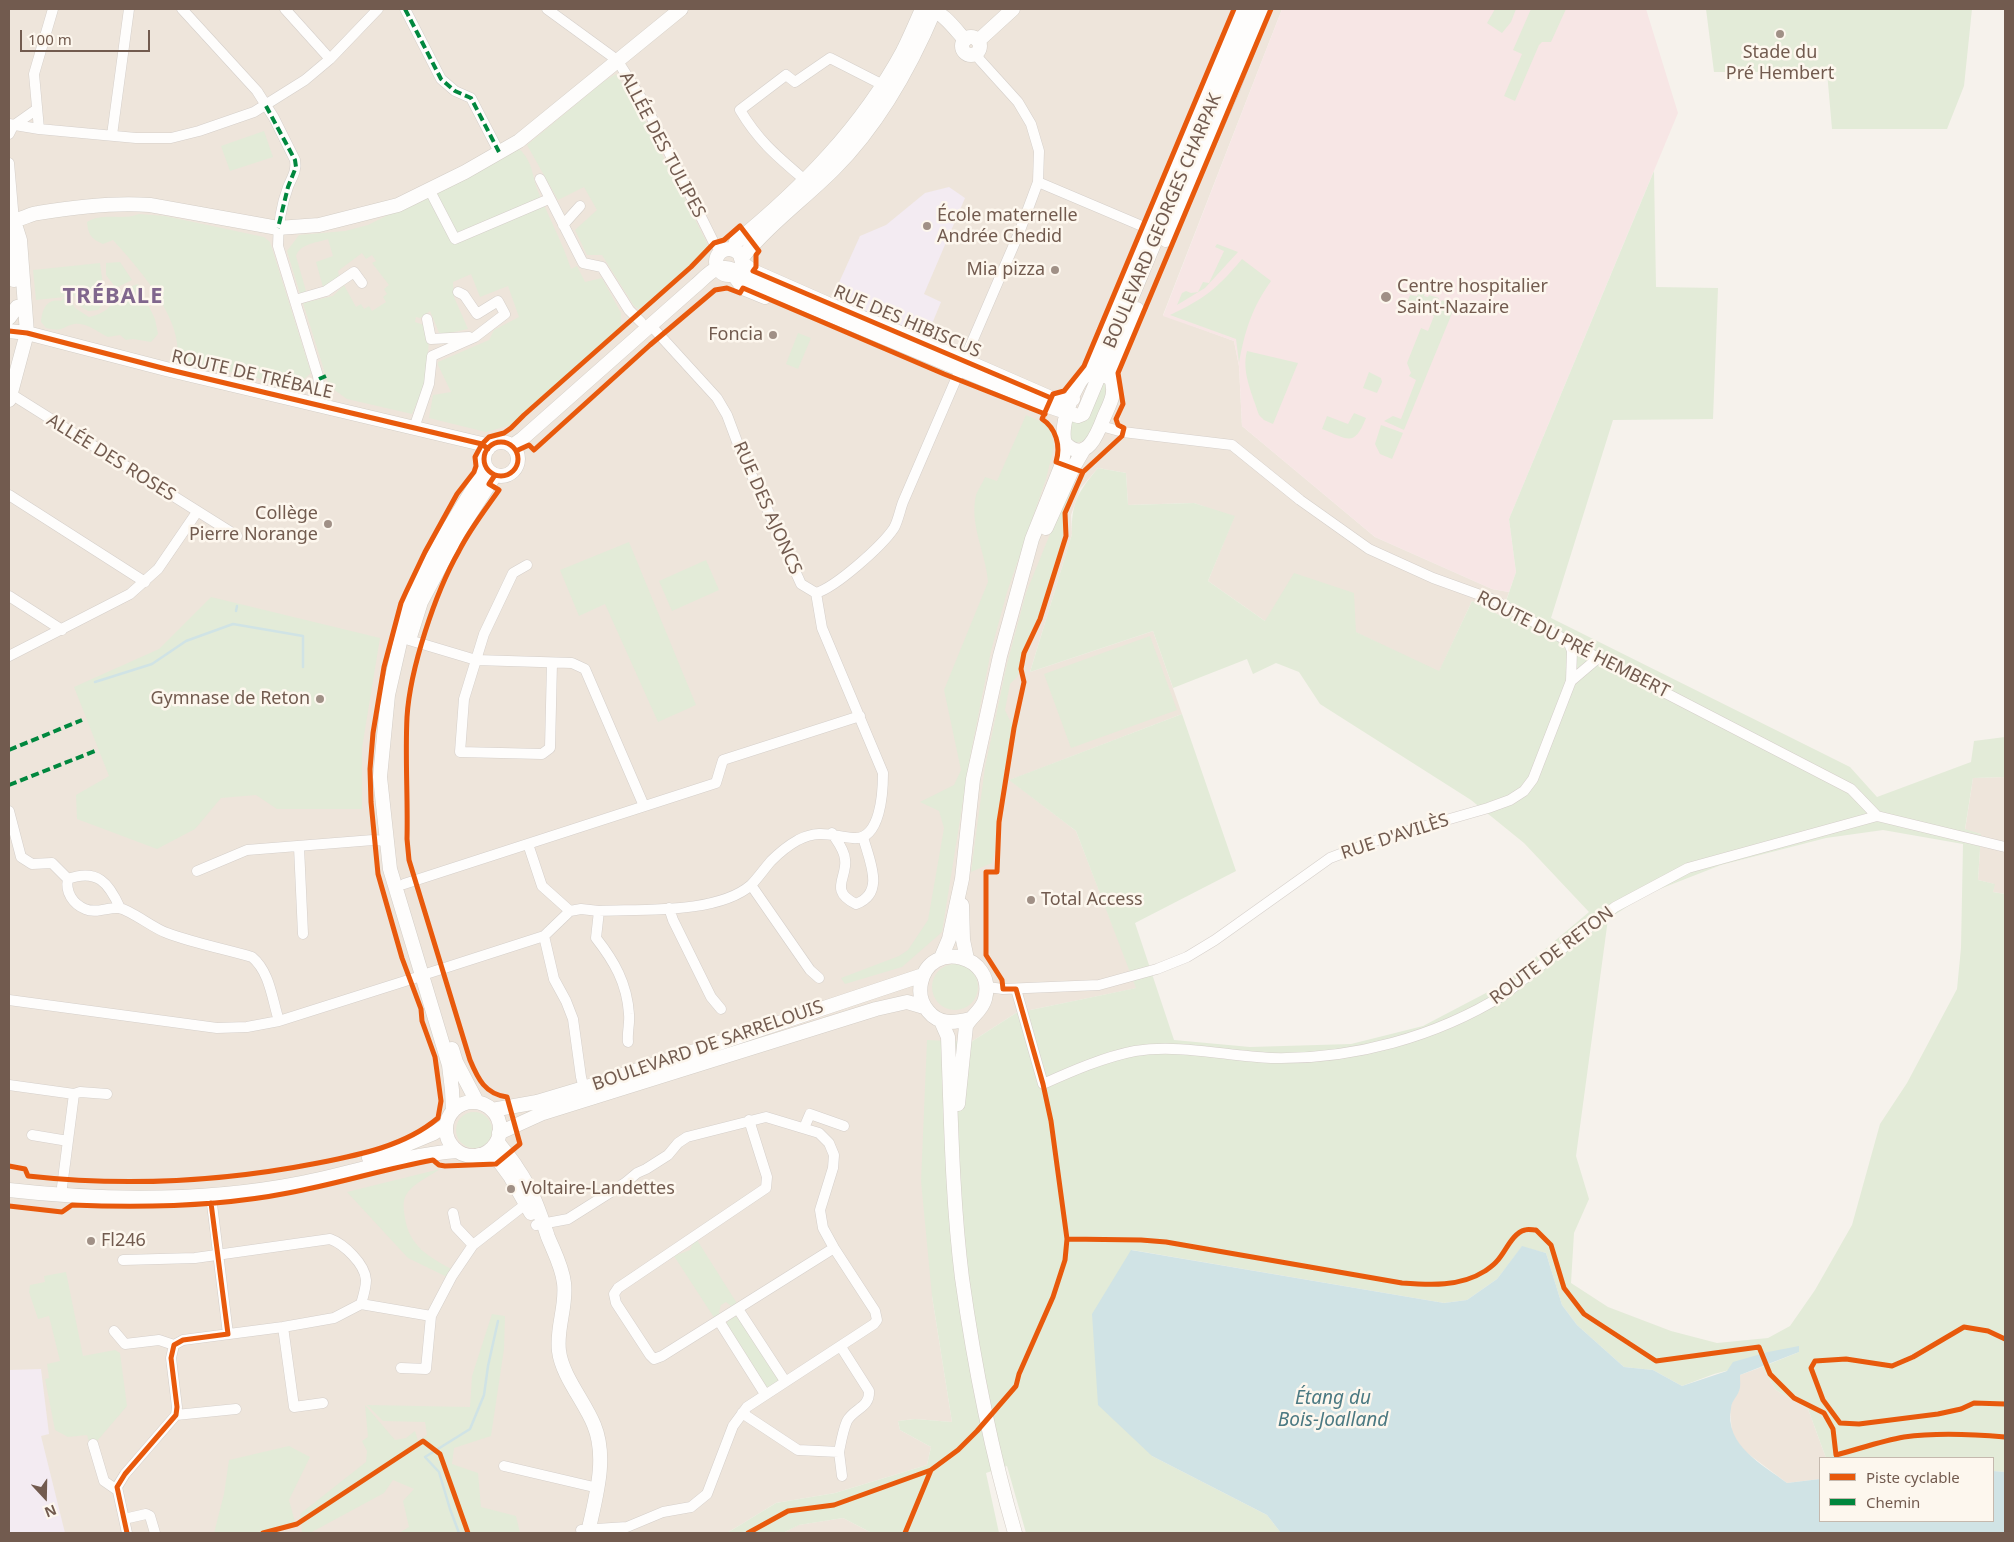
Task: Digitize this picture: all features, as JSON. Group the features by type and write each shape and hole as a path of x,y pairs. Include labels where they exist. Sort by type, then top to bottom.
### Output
{"street":[{"path":"39,129 34,74 53,9"},
{"path":"112,135 129,9"},
{"path":"182,9 257,92 295,160 296,167 288,187 278,228 278,246 318,376 320,394 318,405"},
{"path":"285,9 330,59"},
{"path":"10,128 136,138 171,138 199,131 266,106 304,80 330,59 378,9"},
{"path":"405,9 441,79 455,91 471,98 499,152"},
{"name":"ALLÉE DES TULIPES","path":"547,9 617,60 644,104 714,244 729,264"},
{"path":"11,220 36,213 131,203 278,228 320,225 398,206 499,152 535,129 681,9"},
{"path":"9,1000 217,1028 247,1027 279,1021 544,936 570,911 581,909 599,911 669,908 709,904 732,896 751,885 772,860 797,841 813,834 832,833 855,838 863,837 874,827 879,816 884,788 883,773 822,628 816,593 831,587 880,544 895,526 903,502 1019,233 1038,182 1039,151 1032,124 1018,102 980,60 973,45 930,9"},
{"path":"512,446 695,286 729,264 736,242 806,181 845,138 882,85 930,9"},
{"path":"512,446 518,458 515,470 502,477 491,472 484,458 488,449 495,443 512,446 529,445 542,429 706,286 836,168 865,133 897,86 930,9"},
{"path":"973,45 1014,9"},
{"name":"BOULEVARD GEORGES CHARPAK","path":"1100,376 1149,229 1230,32 1242,9"},
{"name":"BOULEVARD GEORGES CHARPAK","path":"1065,416 1083,414 1252,9"},
{"name":"BOULEVARD GEORGES CHARPAK","path":"1100,376 1111,373 1157,260 1232,91 1264,9"},
{"path":"806,181 768,150 751,129 740,110 786,75 795,82 830,58 882,85"},
{"path":"10,128 37,109"},
{"path":"9,163 13,312 18,317 27,334"},
{"path":"540,179 583,263 602,267 629,310 641,322"},
{"path":"1038,182 1149,229"},
{"path":"429,189 455,240 549,199"},
{"path":"563,225 580,206"},
{"path":"10,397 27,334 20,240 11,220"},
{"path":"512,446 641,322 695,274 729,264"},
{"name":"RUE DES HIBISCUS","path":"729,264 743,288 960,370 1051,398 1070,401 1072,399"},
{"name":"RUE DES HIBISCUS","path":"729,264 753,271 828,304 1061,420 1065,416"},
{"path":"295,300 326,291 354,272 362,282"},
{"path":"458,292 464,295 487,327"},
{"path":"432,356 475,336 505,314 498,301 477,314"},
{"path":"414,428 429,384 432,356 427,319"},
{"name":"RUE DES AJONCS","path":"655,330 717,398 727,415 739,447 801,584 816,593"},
{"name":"ROUTE DE TRÉBALE","path":"9,331 482,444 488,449"},
{"path":"431,339 475,336"},
{"path":"941,958 949,939 962,878 973,779 1000,656 1020,580 1032,540 1062,464 1065,443 1062,432 1065,416 1080,381 1100,376 1113,394 1092,444 1084,449 1073,468 1040,542 1020,580"},
{"name":"ALLÉE DES ROSES","path":"10,397 237,536"},
{"name":"ROUTE DU PRÉ HEMBERT","path":"1100,426 1123,432 1232,445 1300,500 1369,549 1433,578 1494,600 1598,658 1851,789 1877,816"},
{"path":"1065,443 1074,449 1084,449"},
{"path":"453,1111 449,1065 398,865 390,778 396,697 420,602 491,472"},
{"path":"477,1102 456,1062 390,869 380,777 387,704 410,603 443,538 491,472"},
{"path":"9,495 145,582"},
{"path":"9,656 130,594 158,569 197,512"},
{"path":"527,565 513,573 484,634 464,699 460,752 542,754 550,748 552,663"},
{"path":"9,596 62,630"},
{"path":"409,640 476,660 572,663 585,669 644,806"},
{"name":"RUE D'AVILÈS","path":"1016,988 1099,985 1157,969 1187,957 1215,940 1330,858 1380,839 1510,800 1524,791 1533,779 1571,680 1572,651 1568,641"},
{"path":"1571,680 1598,658"},
{"path":"404,884 716,783 723,760 860,716"},
{"path":"9,811 11,825 21,856 32,864 52,863 68,879"},
{"name":"ROUTE DE RETON","path":"1016,988 1043,1084 1115,1056 1153,1049 1271,1058 1322,1056 1381,1047 1415,1037 1486,1006 1505,994 1615,907 1688,868 1877,816 2005,847"},
{"path":"832,833 840,845 846,860 841,889 846,899 856,904 864,901 872,893 874,881 863,837"},
{"path":"197,871 247,850 373,840 387,841"},
{"path":"528,844 542,886 570,911"},
{"path":"299,847 303,934"},
{"path":"120,908 101,911 86,910 75,902 68,893 66,885 68,879 80,874 92,875 111,889 120,908 165,933 252,957 260,964 265,974 279,1021"},
{"path":"962,878 963,940 967,959"},
{"path":"751,885 810,970 819,978"},
{"path":"669,908 673,920 711,997 721,1009"},
{"path":"599,911 596,938 614,960 626,991 629,1016 628,1042"},
{"path":"544,936 554,979 573,1019 584,1088"},
{"path":"954,956 967,959 977,966 984,976 987,987 985,1000 979,1011 970,1019 955,1023 941,1021 931,1015 924,1007 919,991 923,975 930,965 941,958 954,956"},
{"name":"BOULEVARD DE SARRELOUIS","path":"492,1110 537,1102 584,1088 923,975"},
{"path":"987,987 1016,988"},
{"name":"BOULEVARD DE SARRELOUIS","path":"498,1137 543,1114 876,1009 908,1002 924,1007"},
{"path":"952,1167 964,1036 970,1019"},
{"path":"941,1021 948,1037 952,1167 962,1277 973,1351 992,1448 1015,1533"},
{"path":"9,1085 74,1094 80,1092 107,1094"},
{"path":"62,1187 74,1094"},
{"path":"9,1181 114,1190 180,1189 269,1180 379,1156 434,1133 446,1125 453,1111 460,1105 468,1102 477,1102 492,1110 497,1116 498,1137 506,1156 517,1166 540,1224 558,1280 558,1304 553,1338 555,1359 592,1436 594,1487 584,1531 627,1527 663,1512 691,1507 702,1500 707,1494 733,1426 747,1407 841,1347 878,1320 875,1311 823,1228 820,1210 833,1168 834,1155 829,1143 819,1133 766,1117 687,1137 678,1143 668,1155 637,1173 626,1183 568,1219 540,1224"},
{"path":"804,1128 810,1114 844,1126"},
{"path":"749,1120 767,1177 766,1188 618,1288 614,1294 616,1303 654,1359 719,1321 834,1248"},
{"path":"446,1125 448,1139 457,1151"},
{"path":"32,1135 68,1141"},
{"path":"479,1155 486,1152 498,1137"},
{"path":"9,1190 103,1198 211,1196 301,1183 440,1152 457,1151 499,1161 530,1201"},
{"path":"211,1196 228,1334"},
{"path":"401,1368 426,1369 431,1316 452,1276 473,1245 530,1201"},
{"path":"454,1213 456,1227 473,1245"},
{"path":"123,1260 195,1258 330,1239 339,1242 360,1264 366,1279 361,1304"},
{"path":"127,1533 117,1490 124,1474 176,1415 177,1407 171,1358 174,1345 183,1340 284,1327 334,1318 361,1304 431,1316"},
{"path":"738,1309 785,1381"},
{"path":"719,1321 766,1394"},
{"path":"284,1327 294,1407 323,1403"},
{"path":"114,1330 125,1344 160,1340 174,1345"},
{"path":"841,1347 868,1391 869,1398 867,1403 848,1420 839,1452 842,1476"},
{"path":"176,1415 236,1409"},
{"path":"742,1413 798,1450 839,1452"},
{"path":"93,1444 104,1481 117,1490"},
{"path":"504,1466 594,1487"},
{"path":"124,1519 146,1514 150,1516 155,1533"}],"shaded area":[{"path":"9,9 1282,9 1163,315 1234,341 1239,366 1242,426 1375,537 1492,589 1509,592 1501,616 1472,601 1439,672 1355,632 1265,621 1208,581 1234,517 1194,503 1128,505 1126,473 1098,468 1080,489 1071,515 1072,534 1030,672 1153,631 1182,714 1010,780 1076,831 1137,988 1016,1013 971,1042 932,1296 952,1422 915,1419 898,1421 900,1430 931,1447 927,1465 835,1493 776,1503 727,1533 9,1533"},
{"name":"Centre hospitalier Saint-Nazaire","path":"1282,9 1646,9 1678,113 1509,519 1516,572 1509,592 1492,589 1375,537 1242,426 1239,366 1234,341 1163,316"},
{"path":"949,187 965,198 924,294 941,302 927,336 832,298 860,236 886,225 925,193"},
{"path":"2005,777 2005,894 1993,892 1994,884 1978,880 1981,834 1965,830 1973,778"},
{"path":"1762,1367 1776,1390 1808,1409 1826,1457 1819,1457 1819,1479 1787,1483 1743,1450 1732,1433 1730,1409 1733,1399 1739,1391 1740,1375"},
{"path":"41,1369 49,1434 41,1436 65,1533 9,1533 9,1370"},
{"path":"843,1518 872,1533 783,1533 798,1525"}],"green space":[{"path":"1495,9 1516,9 1511,22 1502,33 1487,23"},
{"path":"1531,9 1566,9 1551,42 1542,42 1539,45 1515,101 1504,96 1522,54 1513,50"},
{"path":"1706,9 1972,9 1964,86 1947,129 1832,129 1827,72 1714,72"},
{"path":"616,74 645,121 707,243 707,251 639,309 634,306 602,255 587,255 575,230 597,210 584,187 558,200 527,145 603,82"},
{"path":"264,131 273,157 230,171 221,146"},
{"path":"517,150 521,151 528,161 537,189 571,269 577,266 585,282 602,278 621,313 621,326 511,425 486,432 429,418 433,395 451,392 438,362 489,340 494,330 519,317 508,286 480,297 471,274 453,282 454,297 468,329 440,335 430,311 420,318 416,317 415,322 427,326 429,341 425,384 412,414 347,399 329,386 303,303 333,296 344,285 356,307 361,304 364,309 369,306 372,311 386,302 383,297 387,294 384,289 389,285 372,263 376,261 372,255 366,259 362,253 338,271 340,280 323,287 316,262 333,256 328,239 304,246 298,252 296,256 306,291 300,294 287,251 299,235 345,231 368,225"},
{"path":"1654,171 1656,287 1718,288 1713,419 1613,420 1551,618 1850,767 1877,797 1971,762 1974,741 2005,737 2005,777 1973,778 1965,829 1981,834 1978,880 1995,884 1993,892 2005,894 2005,1472 1994,1471 1994,1457 1826,1457 1808,1409 1776,1390 1762,1367 1799,1352 1714,1374 1682,1386 1653,1370 1624,1367 1577,1325 1562,1305 1546,1253 1522,1247 1497,1279 1467,1300 1444,1303 1132,1250 1152,1456 1267,1515 1281,1533 1026,1533 1007,1466 986,1473 999,1533 872,1533 843,1518 799,1525 783,1533 727,1533 776,1503 835,1493 927,1465 931,1447 900,1430 898,1421 915,1419 952,1422 932,1296 921,1181 927,1040 971,1042 1016,1013 1136,988 1076,831 1009,780 1182,714 1236,871 1135,923 1174,1040 1250,1047 1351,1044 1423,1026 1505,983 1589,912 1524,843 1471,800 1320,704 1299,672 1276,663 1253,674 1247,659 1173,688 1153,631 1030,672 1072,534 1073,514 1077,498 1091,476 1098,468 1126,473 1128,505 1194,503 1235,516 1208,581 1265,621 1294,573 1354,593 1356,632 1439,671 1472,601 1501,616 1516,572 1509,519","holes":["1883,830 1963,844 1961,948 1957,989 1907,1083 1880,1124 1852,1225 1815,1290 1790,1326 1768,1338 1717,1343 1671,1331 1608,1307 1571,1283 1574,1233 1589,1199 1576,1156 1608,919 1647,894 1721,865 1826,838"]},
{"path":"139,214 165,216 264,237 270,242 311,373 295,387 175,359 177,345 174,330 169,316 152,288 113,240 103,244 93,238 88,230 87,222 93,219 126,217"},
{"path":"1217,244 1238,252 1205,288 1177,305 1182,293 1186,291 1191,293 1198,292 1203,282 1209,283 1224,251 1215,247"},
{"path":"1242,259 1271,281 1250,320 1239,363 1236,339 1170,315 1210,292"},
{"path":"120,262 132,280 116,288 106,275 106,263"},
{"path":"100,263 104,293 36,300 33,270"},
{"path":"138,284 155,319 158,334 151,342 133,339 126,340 120,335 108,337 83,324 74,324 56,330 46,328 41,322 44,309 52,301 61,301 63,298 70,299 75,308 89,317 106,310 123,291"},
{"path":"1419,291 1425,293 1424,296 1428,297 1429,295 1439,298 1437,301 1440,303 1442,300 1455,306 1404,430 1384,421 1393,416 1401,419 1416,380 1409,376 1411,373 1407,363 1421,328 1428,331 1434,316 1409,303 1410,295 1417,296"},
{"path":"113,294 98,310 88,311 78,305 75,298"},
{"path":"798,333 811,338 798,369 786,364"},
{"path":"1247,351 1298,363 1273,424 1264,420 1259,415 1247,375"},
{"path":"1369,372 1381,378 1382,382 1377,393 1363,388"},
{"path":"1103,380 1106,392 1091,435 1086,441 1074,443 1069,438 1071,422 1077,422"},
{"path":"1354,413 1366,418 1358,434 1354,437 1344,438 1322,429 1327,416 1348,424"},
{"path":"1026,415 1047,424 1052,434 1054,447 1046,479 1007,592 991,651 970,757 942,932 902,967 845,984 841,978 899,956 908,950 928,920 944,828 939,811 920,802 954,785 961,770 944,690 988,582 976,528 974,506 976,495 985,477 997,481"},
{"path":"1381,425 1403,433 1392,459 1380,454 1375,444"},
{"path":"1074,475 1076,477 1064,513 1063,536 1038,618 1021,655 1018,676 1010,684 1005,710 1012,725 992,863 971,872 985,767 1007,664 1026,593"},
{"path":"629,542 696,705 658,722 605,604 579,616 560,570"},
{"path":"706,560 719,590 672,611 659,581"},
{"path":"211,597 380,638 362,748 362,809 277,809 256,795 221,798 195,829 157,849 77,819 76,795 109,776 74,687 159,649"},
{"path":"1150,636 1177,710 1071,748 1044,674"},
{"path":"950,964 960,964 974,974 978,987 974,1000 968,1006 960,1010 950,1010 936,1000 932,992 932,982 942,968"},
{"path":"474,1112 481,1113 487,1117 491,1123 491,1137 487,1143 481,1147 474,1148 467,1147 461,1143 457,1137 456,1130 457,1123 461,1117 467,1113"},
{"path":"440,1169 409,1191 404,1201 404,1206 407,1228 411,1236 428,1255 453,1270 447,1277 408,1258 347,1192"},
{"path":"697,1240 738,1305 734,1308 726,1302 721,1305 719,1312 722,1316 715,1319 674,1256 690,1250"},
{"path":"66,1272 83,1356 115,1350 120,1353 127,1406 97,1441 89,1442 87,1435 68,1437 55,1430 45,1379 49,1378 47,1364 60,1361 49,1316 38,1319 29,1292 30,1285 45,1282 44,1276"},
{"path":"492,1314 505,1316 504,1349 491,1436 454,1448 452,1464 478,1473 481,1507 516,1516 520,1533 399,1533 409,1527 403,1501 414,1489 393,1480 384,1493 310,1533 302,1533 300,1514 366,1462 367,1451 362,1441 368,1437 365,1405 395,1440 406,1438 415,1431 418,1441 427,1435 425,1422 383,1421 367,1405 470,1407 472,1376"},
{"path":"735,1316 740,1318 779,1378 778,1383 769,1388 764,1386 727,1327 727,1322"},
{"path":"289,1446 310,1457 289,1500 295,1522 276,1533 214,1533 224,1494 229,1460"}],"water":[{"name":"Étang du Bois-Joalland","path":"1522,1246 1546,1253 1562,1305 1577,1325 1624,1367 1653,1370 1682,1386 1727,1371 1733,1362 1799,1346 1799,1352 1740,1375 1740,1389 1732,1405 1730,1421 1733,1433 1747,1452 1756,1461 1787,1483 1819,1479 1819,1522 1994,1522 1994,1471 2005,1472 2005,1533 1281,1533 1267,1515 1152,1456 1098,1405 1092,1314 1131,1250 1444,1303 1467,1300 1497,1279"}],"waterway":[{"path":"236,611 237,606"},
{"path":"95,682 152,664 186,641 233,624 303,636 303,667"},
{"path":"459,1533 439,1472 425,1457 470,1429 484,1395 498,1321"}],"marked path":[{"path":"405,9 441,79 455,91 471,98 499,152"},
{"path":"266,106 295,160 296,167 288,187 278,228"},
{"path":"319,379 326,376"},
{"path":"9,750 82,720"},
{"path":"9,785 95,751"}],"cycle path":[{"path":"1083,472 1056,462 1058,450 1056,438 1051,427 1042,419 1053,394 1064,391 1084,366 1234,9"},
{"path":"748,1533 788,1511 834,1505 931,1470 958,1450 1016,1386 1019,1374 1053,1297 1065,1260 1067,1239 1051,1121 1043,1084 1016,989 1003,989 1002,980 986,955 986,872 997,872 999,822 1014,728 1024,682 1021,669 1024,653 1040,619 1066,536 1065,513 1083,472 1122,436 1124,428 1118,425 1116,419 1123,404 1118,373 1271,9"},
{"path":"9,1166 25,1169 28,1176 101,1181 174,1181 246,1175 365,1153 411,1136 438,1118 441,1101 435,1057 422,1021 421,1009 402,958 378,874 371,802 370,769 373,733 384,667 401,603 425,552 457,494 474,472 476,466 475,457 482,444 489,437 504,433 511,428 691,267 714,243 724,240 740,226 759,251 756,255 756,267 753,271 1051,398"},
{"path":"516,451 529,445 534,450 650,345 715,290 727,288 740,293 743,288 944,374 1045,414"},
{"path":"9,331 27,333 166,369 482,444 488,449"},
{"path":"501,442 508,443 513,447 517,452 518,459 517,466 513,471 508,475 501,476 494,475 489,471 485,466 484,459 485,452 489,447 494,443 501,442"},
{"path":"9,1206 62,1212 72,1205 153,1206 207,1204 261,1198 433,1160 439,1165 445,1166 496,1164 520,1144 507,1097 493,1093 483,1085 470,1060 409,860 407,839 407,717 418,654 433,609 450,568 468,535 499,490 489,484 495,475"},
{"path":"127,1533 117,1487 125,1474 176,1415 177,1407 171,1358 174,1345 183,1340 228,1334 211,1203"},
{"path":"1067,1239 1166,1242 1402,1283 1445,1284 1465,1280 1485,1271 1496,1262 1516,1235 1525,1230 1536,1230 1551,1245 1564,1288 1584,1314 1656,1361 1759,1347 1770,1374 1794,1398 1824,1413 1833,1429 1836,1455 1917,1435 1955,1434 2005,1437"},
{"path":"2005,1339 1988,1331 1964,1327 1913,1357 1892,1366 1846,1359 1815,1361 1811,1368 1823,1400 1840,1423 1859,1424 1938,1414 1961,1409 1974,1403 2005,1404"},
{"path":"263,1533 297,1524 423,1441 440,1454 468,1533"},
{"path":"905,1533 931,1470"}],"place":[{"name":"Stade du Pré Hembert","path":"1780,34"},
{"name":"École maternelle Andrée Chedid","path":"927,226"},
{"name":"Mia pizza","path":"1055,270"},
{"name":"Centre hospitalier Saint-Nazaire","path":"1386,297"},
{"name":"Foncia","path":"773,335"},
{"name":"Collège Pierre Norange","path":"328,524"},
{"name":"Gymnase de Reton","path":"320,699"},
{"name":"Total Access","path":"1031,900"},
{"name":"Voltaire-Landettes","path":"511,1189"},
{"name":"Fl246","path":"91,1241"}],"district":[{"name":"TRÉBALE","path":"113,297"}]}
